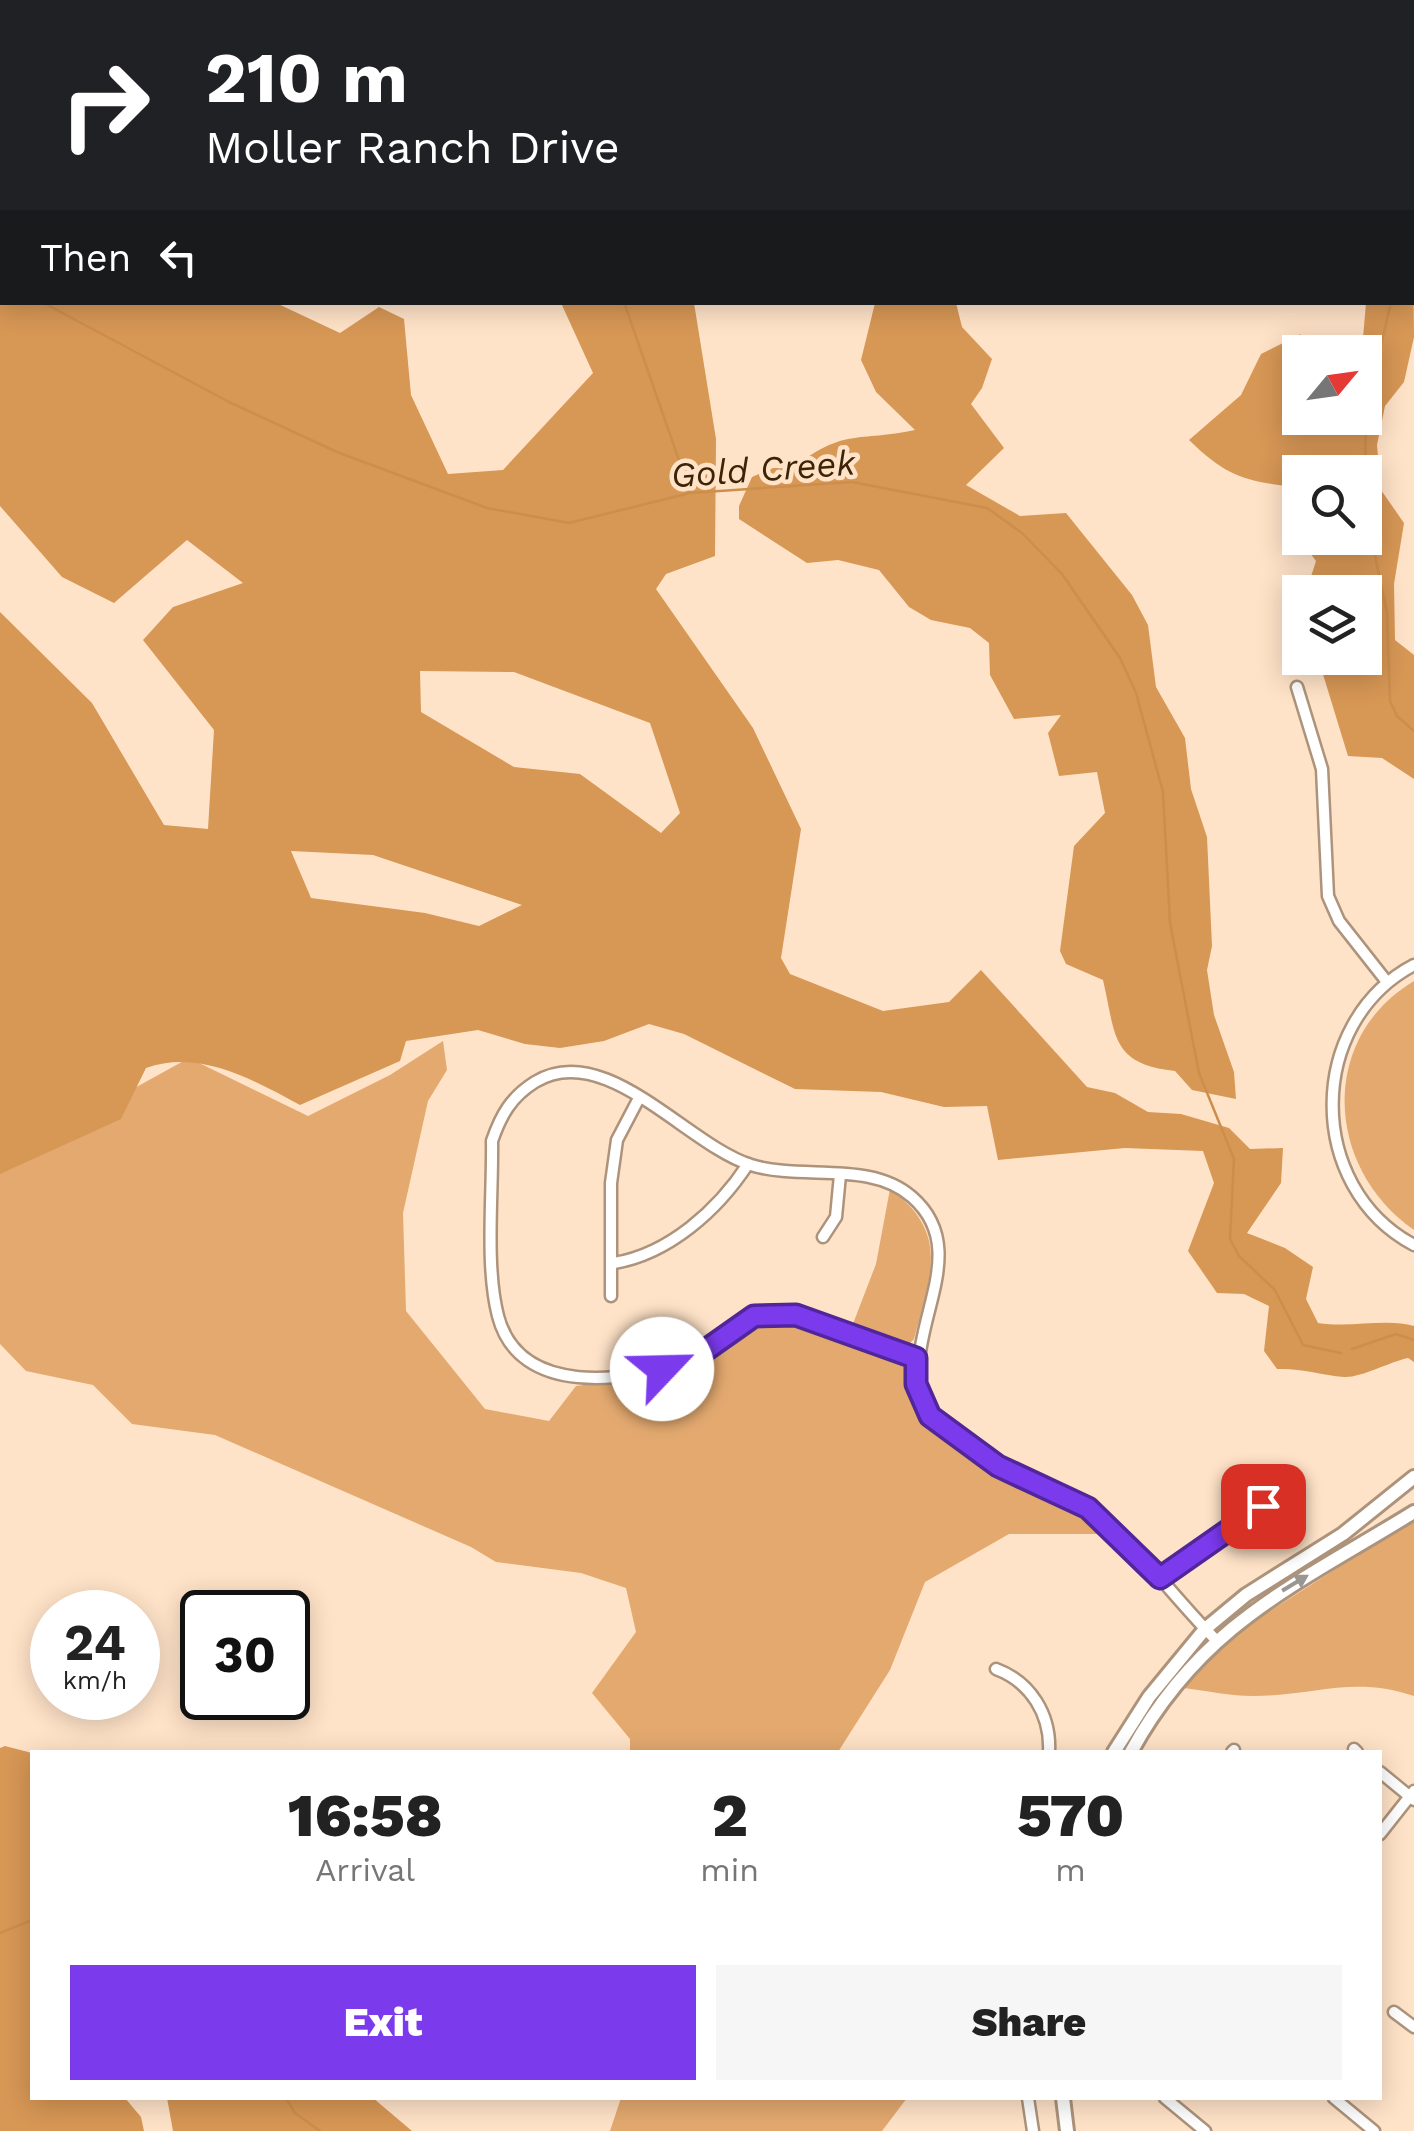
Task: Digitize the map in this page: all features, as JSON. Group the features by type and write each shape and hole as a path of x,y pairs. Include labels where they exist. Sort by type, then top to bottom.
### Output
{"main road":[{"path":"1115,1750 1149,1697 1205,1629 1246,1594 1343,1534 1414,1477"},
{"path":"1131,1750 1172,1688 1216,1640 1265,1601 1414,1512"},
{"path":"1063,2100 1067,2131"}],"street":[{"path":"1297,687 1322,768 1328,896 1339,920 1387,982"},
{"path":"1414,964 1387,982 1359,1014 1342,1046 1331,1104 1334,1135 1354,1188 1385,1225 1414,1245"},
{"path":"916,1358 796,1315 754,1316 693,1359 626,1374 563,1378 515,1349 498,1319 492,1142 500,1117 517,1094 563,1070 598,1075 748,1164 896,1185 916,1200 934,1229 937,1278 916,1358 916,1384 930,1416 998,1466 1088,1508 1216,1640"},
{"path":"611,1296 611,1183 617,1140 639,1098"},
{"path":"614,1263 645,1258 686,1228 725,1199 748,1164"},
{"path":"823,1237 836,1218 840,1175"},
{"path":"1160,1578 1263,1506"},
{"path":"996,1669 1013,1676 1037,1701 1048,1730 1048,1750"},
{"path":"1382,1773 1413,1796 1382,1832"},
{"path":"1394,2012 1414,2027"},
{"path":"1028,2100 1033,2131"},
{"path":"1167,2100 1205,2131"},
{"path":"1336,2100 1374,2131"}],"shaded area":[{"path":"0,305 280,305 340,333 379,307 404,319 411,395 448,474 503,470 593,373 562,305 694,305 716,439 715,556 666,574 656,589 753,728 801,829 781,958 790,974 883,1011 949,1002 981,970 1087,1087 1115,1093 1148,1112 1181,1114 1229,1128 1250,1149 1283,1148 1281,1183 1247,1233 1285,1248 1313,1267 1306,1299 1318,1323 1414,1326 1414,1362 1408,1358 1344,1377 1277,1369 1264,1351 1269,1306 1244,1294 1217,1293 1188,1251 1214,1183 1203,1151 1125,1148 998,1160 987,1106 944,1107 881,1092 795,1089 684,1034 649,1024 604,1041 560,1048 525,1044 478,1030 406,1041 400,1061 300,1105 226,1070 186,1062 166,1063 146,1068 121,1119 0,1174 0,612 92,703 164,825 208,829 214,730 143,640 173,607 243,583 187,540 114,603 62,577 0,506","holes":["420,671 514,672 650,723 680,813 661,833 580,774 514,767 421,712","291,851 373,855 522,905 479,926 425,913 311,898"]},
{"path":"875,305 956,305 962,327 992,359 982,388 971,404 1004,448 966,485 1020,516 1066,513 1132,595 1148,625 1156,687 1185,738 1191,789 1207,837 1212,946 1207,970 1214,1015 1234,1072 1236,1099 1192,1090 1175,1071 1138,1062 1127,1054 1114,1031 1103,980 1066,964 1060,951 1074,846 1105,813 1097,772 1059,776 1048,733 1061,715 1014,719 990,675 989,643 970,628 931,620 909,607 879,570 838,560 807,563 739,519 739,506 752,477 773,468 793,468 825,447 851,438 915,430 876,392 861,360"},
{"path":"1366,305 1414,305 1414,337 1404,382 1385,406 1382,421 1382,335 1363,335"},
{"path":"1282,344 1282,435 1379,435 1378,455 1282,455 1282,485 1240,476 1216,463 1189,440 1241,395 1261,354"},
{"path":"1382,491 1404,523 1394,584 1395,640 1414,655 1414,779 1382,758 1348,756 1323,675 1382,675 1382,575 1311,575 1316,561 1312,555 1382,555"},
{"path":"1414,981 1414,1230 1385,1204 1363,1174 1350,1140 1345,1104 1348,1069 1361,1036 1383,1006"},
{"path":"443,1041 447,1070 428,1101 403,1213 406,1311 485,1409 549,1421 576,1386 690,1370 751,1326 789,1319 907,1363 916,1399 933,1427 958,1449 1081,1513 1107,1534 1009,1534 925,1582 890,1670 839,1750 630,1750 630,1739 592,1693 636,1632 626,1588 581,1573 496,1562 471,1547 215,1435 132,1424 93,1385 26,1371 0,1344 0,1153 73,1122 189,1058 308,1116 390,1075"},
{"path":"890,1189 922,1222 929,1239 930,1276 914,1339 908,1345 851,1329 876,1264"},
{"path":"1414,1519 1414,1696 1372,1687 1253,1696 1184,1688 1237,1632"},
{"path":"0,1748 30,1752 30,2100 127,2100 141,2117 144,2131 0,2131"},
{"path":"167,2100 375,2100 412,2131 173,2131"},
{"path":"620,2100 905,2100 882,2131 610,2131"}],"waterway":[{"name":"Gold Creek","path":"48,305 229,402 337,452 487,508 569,523 690,493 852,482 987,508 1022,533 1062,574 1120,658 1136,693 1163,792 1170,923 1199,1073 1234,1159 1230,1239 1239,1256 1275,1290 1303,1345 1341,1353"},
{"path":"625,305 690,492"},
{"path":"1365,455 1366,411 1390,305"},
{"path":"1375,555 1387,613 1390,701 1397,716 1414,731"},
{"name":"Gold Creek","path":"1352,1349 1396,1334 1414,1340"},
{"path":"0,1933 30,1921"},
{"path":"287,2100 295,2113 320,2131"}],"route":[{"path":"662,1369 693,1359 754,1316 796,1315 916,1358 916,1384 930,1416 998,1466 1088,1508 1160,1578 1263,1506"}]}
